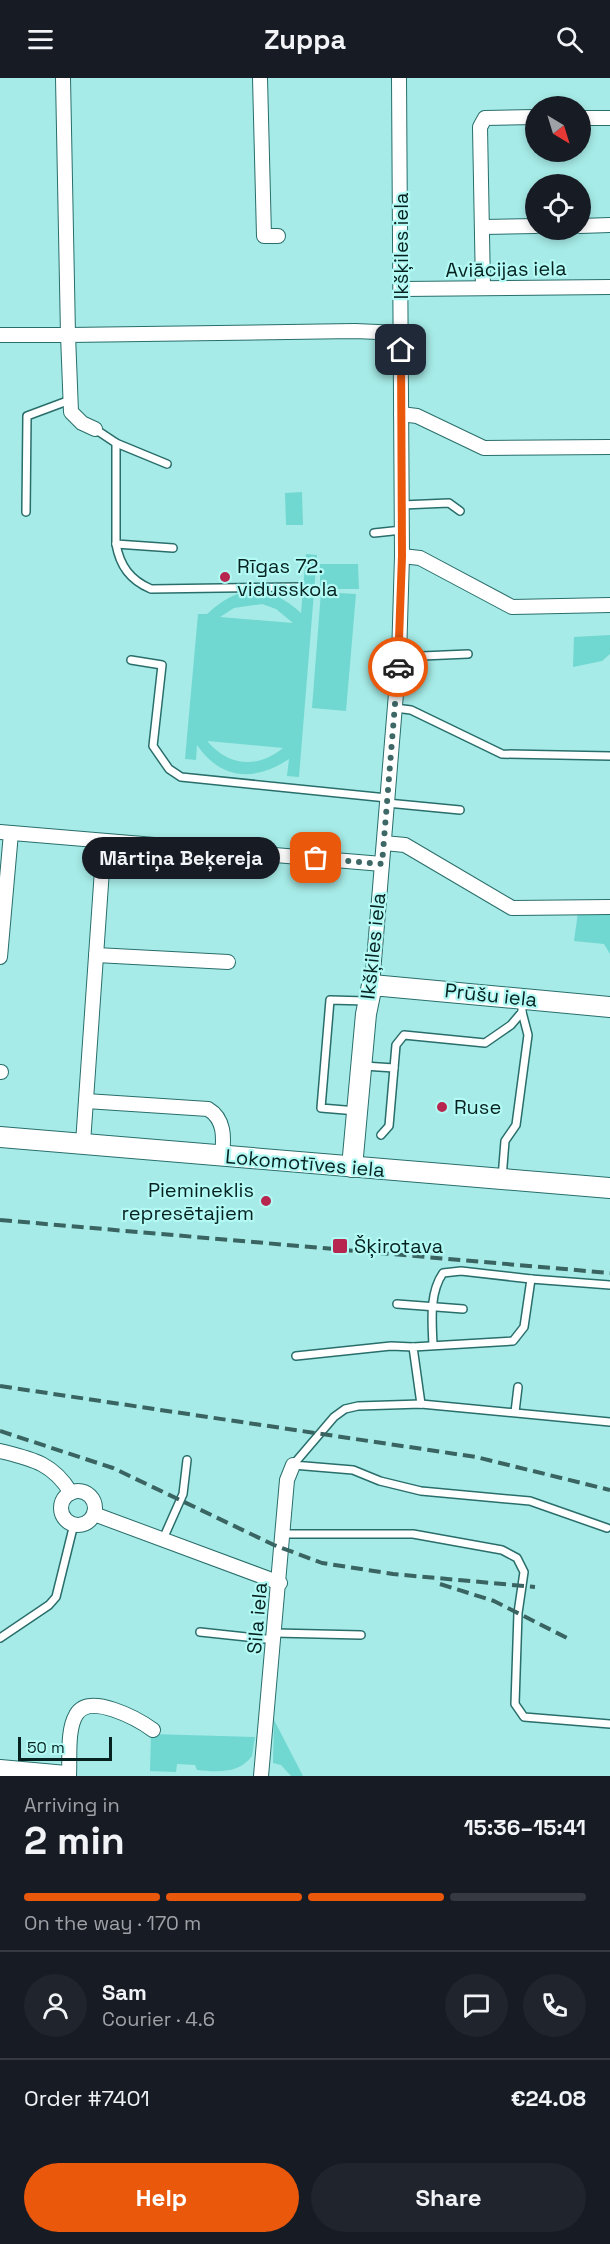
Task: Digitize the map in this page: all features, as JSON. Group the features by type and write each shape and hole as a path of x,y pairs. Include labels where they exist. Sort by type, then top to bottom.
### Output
{"street":[{"path":"63,78 71,412 82,423 95,429"},
{"path":"260,78 264,236 278,236"},
{"name":"Ikšķiles iela","path":"352,1167 384,843 399,657 402,556 402,289 399,78"},
{"path":"483,288 480,127 485,118 492,116 525,117"},
{"path":"591,118 610,118"},
{"path":"591,226 610,225"},
{"path":"483,227 525,226"},
{"name":"Aviācijas iela","path":"402,289 610,287"},
{"path":"0,335 355,331 401,333"},
{"path":"401,414 417,416 484,448 610,447"},
{"path":"402,556 420,558 512,607 610,605"},
{"path":"0,957 5,833 382,864"},
{"path":"83,1143 104,841"},
{"path":"384,843 405,845 512,908 610,907"},
{"path":"96,955 228,962"},
{"name":"Prūšu iela","path":"370,993 522,1005 610,1007"},
{"path":"86,1101 208,1109 216,1113 220,1123 224,1137 222,1156"},
{"name":"Lokomotīves iela","path":"0,1137 610,1188"},
{"path":"0,1451 31,1459 54,1470 71,1492"},
{"name":"Sila iela","path":"261,1776 280,1583 287,1480 293,1465"},
{"path":"82,1491 92,1497 94,1514 86,1523 74,1524 63,1516 61,1510 64,1498 71,1492 82,1491"},
{"path":"94,1514 280,1583"},
{"path":"0,1770 68,1776 76,1715 83,1708 93,1705 126,1714 153,1730"}],"lane":[{"path":"26,512 27,416 70,400"},
{"path":"95,429 116,443 167,464"},
{"path":"116,443 116,544 119,561 137,583 151,589 300,587"},
{"path":"402,505 449,503 460,511"},
{"path":"374,533 402,530"},
{"path":"116,544 173,548"},
{"path":"399,657 468,654"},
{"path":"131,660 162,665 153,746 169,769 181,777 460,810"},
{"path":"395,708 411,710 502,754 610,756"},
{"path":"358,1111 321,1108 330,1000 370,993"},
{"path":"381,1135 389,1126 396,1045 404,1035 485,1043 511,1025 522,1005"},
{"path":"501,1180 505,1141 516,1125 528,1035 522,1005"},
{"path":"361,1066 394,1068"},
{"path":"434,1345 432,1306 437,1282 443,1272 450,1270 610,1285"},
{"path":"296,1356 391,1346 413,1347 513,1341 524,1327 531,1279"},
{"path":"397,1304 463,1309"},
{"path":"413,1347 420,1404"},
{"path":"515,1412 518,1387"},
{"path":"293,1465 334,1417 345,1408 420,1404 610,1422"},
{"path":"163,1540 183,1494 187,1460"},
{"path":"293,1465 353,1470 380,1481 421,1491 530,1501 607,1528"},
{"path":"0,1638 49,1605 56,1597 74,1524"},
{"path":"283,1534 413,1534 502,1550 517,1558 524,1572 518,1613 515,1684 515,1704 519,1712 524,1717 610,1724"},
{"path":"200,1632 275,1636 361,1635"}],"shaded area":[{"path":"302,492 303,525 286,525 285,493"},
{"path":"306,554 317,555 299,777 287,776 289,759 264,771 239,774 217,765 206,757 197,745 196,760 185,759 198,614 207,614 231,597 254,591 277,596 301,613","holes":["262,604 276,609 293,623 220,617 234,608","208,741 283,748 263,759 244,762 225,756"]},
{"path":"320,564 358,564 359,589 320,589"},
{"path":"321,592 356,594 346,711 312,708"},
{"path":"610,635 610,654 602,661 573,667 574,637"},
{"path":"578,912 610,913 610,954 604,944 574,941"},
{"path":"274,1720 303,1776 291,1776 281,1765 273,1763"},
{"path":"151,1734 255,1737 252,1756 241,1766 227,1771 212,1771 197,1770 195,1765 177,1764 176,1772 150,1771"}],"railway":[{"path":"0,1220 610,1273"},
{"path":"0,1386 476,1457 610,1490"},
{"path":"0,1431 113,1468 274,1545 322,1563 393,1574 535,1587"},
{"path":"440,1584 494,1601 569,1639"}],"way so far":[{"path":"316,858 382,864 398,667"}],"place":[{"name":"Rīgas 72. vidusskola","path":"225,577"},
{"name":"Mārtiņa Beķereja","path":"316,858"},
{"name":"Ruse","path":"442,1107"},
{"name":"Piemineklis represētajiem","path":"266,1201"},
{"name":"Šķirotava","path":"340,1246"}],"route":[{"path":"398,667 402,556 401,350"}]}
